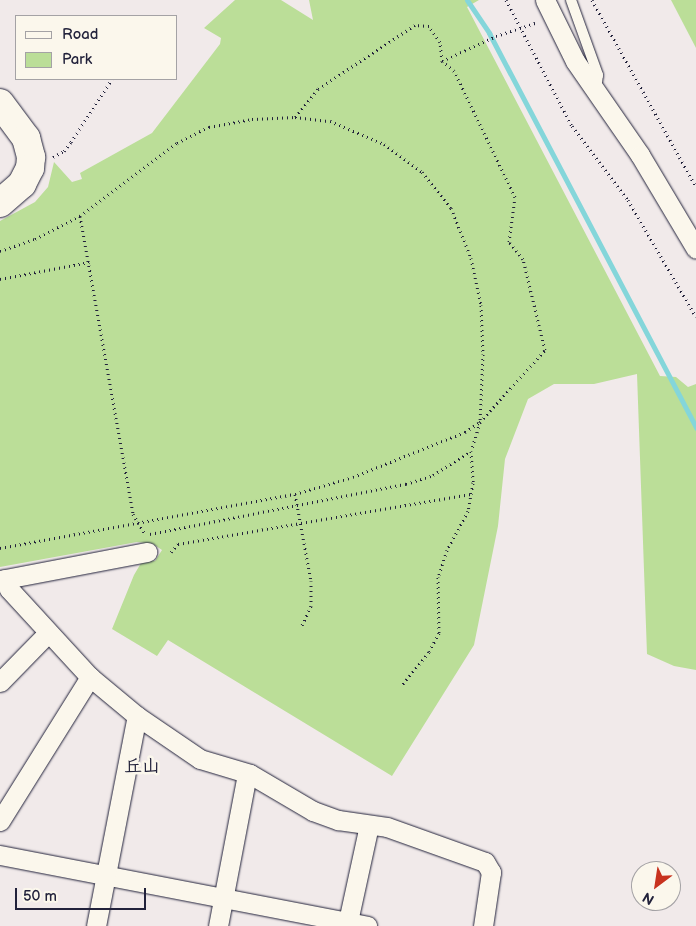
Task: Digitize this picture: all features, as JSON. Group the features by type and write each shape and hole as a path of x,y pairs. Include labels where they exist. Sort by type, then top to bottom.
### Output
{"street":[{"path":"545,0 562,38 653,176 696,249"},
{"path":"0,103 26,138 31,158 30,168 22,184 0,203"},
{"path":"146,543 2,580 48,633 90,677 137,716 200,759 250,774 313,811 369,825 387,827 485,862 491,872 483,926"},
{"path":"0,682 48,633"},
{"path":"0,821 90,677"},
{"path":"96,926 137,716"},
{"path":"218,926 250,774"},
{"path":"347,924 369,825"},
{"path":"0,855 106,878 223,898 347,924 367,926"}],"lane":[{"path":"571,0 598,75 596,91"}],"path":[{"path":"506,0 518,28 572,126 628,200 696,317"},
{"path":"592,0 696,187"},
{"path":"442,61 496,36 542,21"},
{"path":"0,548 224,504 294,494 362,473 465,432 480,422 545,350 524,259 509,242 514,197 454,71 442,61 440,42 429,26 415,25 318,90 295,117"},
{"path":"31,158 51,157 64,151 111,80"},
{"path":"0,251 35,239 80,216 177,143 209,127 252,119 295,117 330,121 384,144 422,172 451,208 471,258 481,306 483,354 480,422 471,452 471,494 461,529 440,567 439,633 429,652 402,685"},
{"path":"80,216 133,514 140,522 146,543"},
{"path":"0,279 89,262"},
{"path":"135,537 146,543 298,506 406,484 434,475 471,452"},
{"path":"294,494 302,524 311,606 301,627"},
{"path":"172,552 178,544 471,494"}],"green space":[{"path":"235,0 281,0 313,20 309,0 479,0 467,7 660,376 676,377 688,387 696,384 696,670 674,666 647,654 637,374 594,384 554,384 528,399 505,459 498,526 474,645 392,776 168,640 157,656 112,629 134,575 144,558 155,561 162,550 153,544 137,542 0,567 0,221 35,202 48,187 54,162 72,182 82,179 80,173 152,133 220,44 221,38 204,28"},
{"path":"671,0 696,0 696,48"}],"waterway":[{"path":"467,0 489,33 696,428"}],"district":[{"name":"丘山","path":"142,767"}]}
